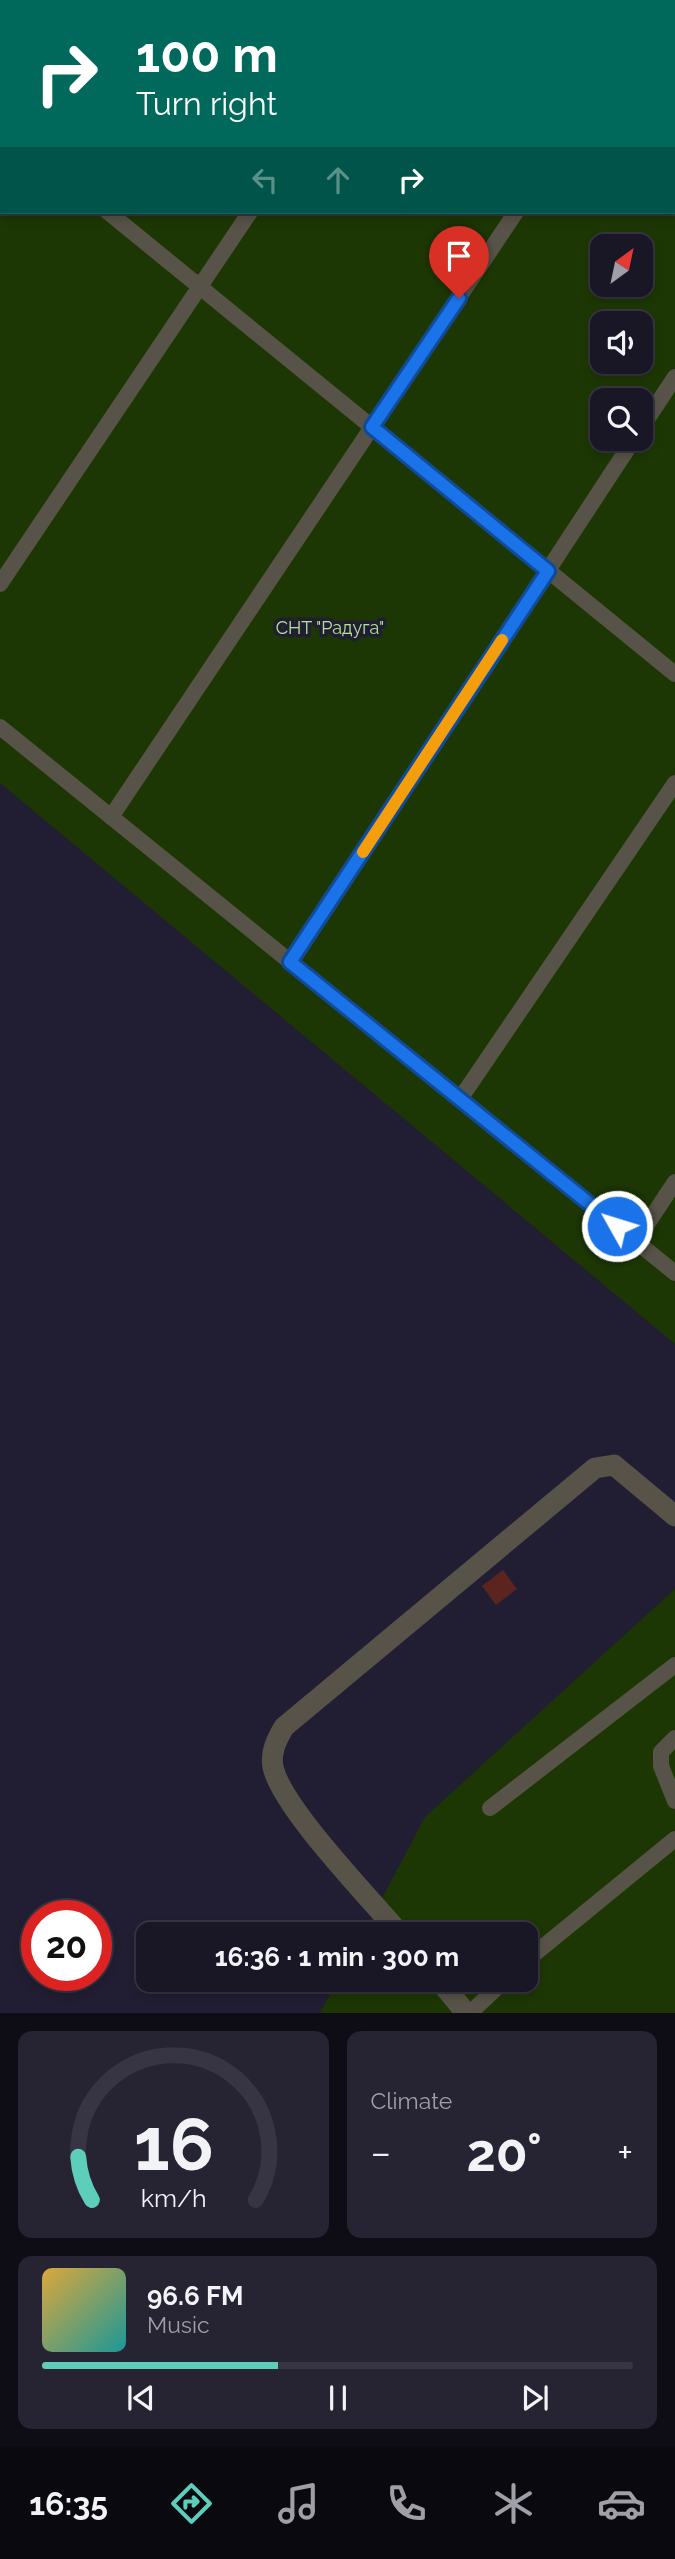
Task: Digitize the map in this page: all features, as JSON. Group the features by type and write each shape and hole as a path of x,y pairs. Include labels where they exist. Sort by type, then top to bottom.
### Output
{"street":[{"path":"390,1922 284,1797 272,1765 274,1745 285,1727 595,1468 614,1465 675,1516"},
{"path":"449,1992 468,2013"}],"lane":[{"path":"110,214 675,674"},
{"path":"0,584 249,214"},
{"path":"111,817 515,214"},
{"path":"653,410 675,377"},
{"path":"290,962 626,451"},
{"path":"0,727 675,1273"},
{"path":"460,1099 675,783"},
{"path":"636,1241 675,1182"},
{"path":"490,1808 675,1665"},
{"path":"675,1738 661,1752 661,1766 675,1801"},
{"path":"538,1951 675,1839"},
{"path":"468,2013 491,1992"}],"green space":[{"name":"СНТ \"Радуга\"","path":"0,214 675,214 675,1344 0,783"},
{"path":"675,1589 675,2013 320,2013 331,1992 538,1992 538,1922 369,1922 425,1817"}],"building":[{"path":"503,1570 517,1589 496,1605 482,1586"}],"slow traffic":[{"path":"363,852 502,640"}],"route":[{"path":"459,298 372,427 548,571 290,962 617,1226"}]}
